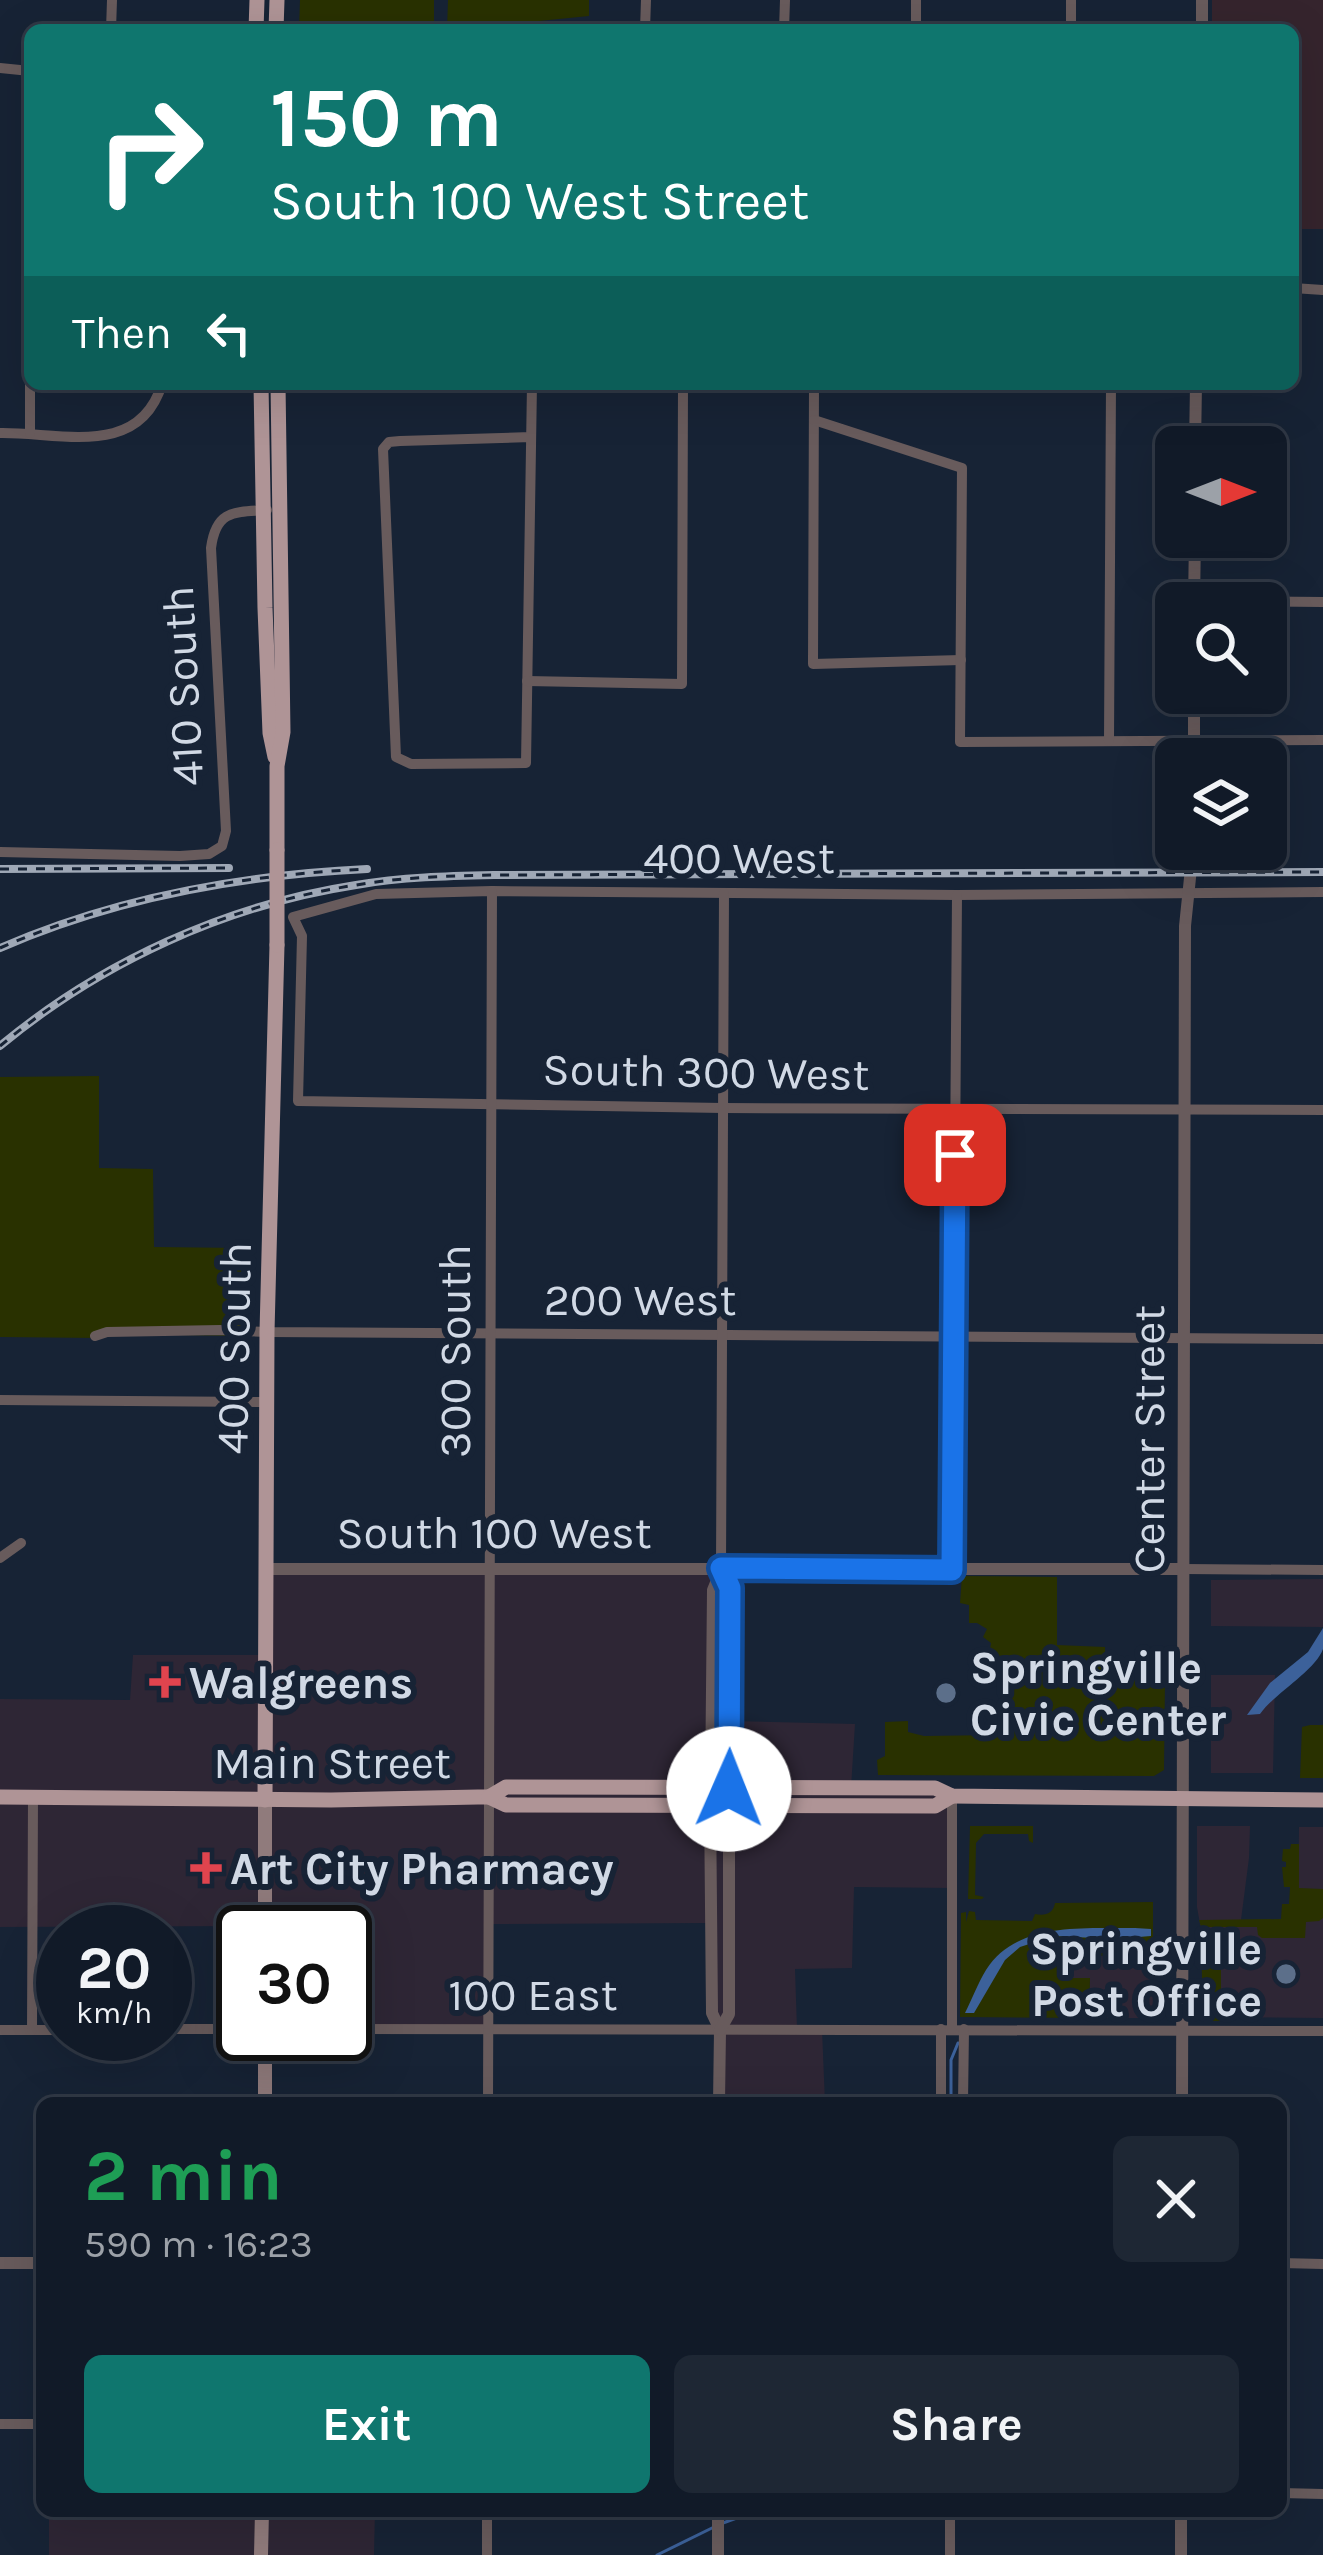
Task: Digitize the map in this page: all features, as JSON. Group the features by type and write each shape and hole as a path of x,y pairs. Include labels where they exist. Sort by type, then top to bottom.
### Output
{"main road":[{"name":"400 South","path":"262,390 283,732 277,766 267,1332 265,1905"},
{"name":"400 South","path":"272,510 278,390"},
{"name":"Main Street","path":"1,1797 489,1798 506,1787 710,1797 934,1788 952,1796 1323,1800"},
{"path":"265,2061 266,2097"},
{"path":"261,2555 262,2517"}],"street":[{"path":"30,390 30,433"},
{"path":"0,433 98,437 119,433 147,414 160,390"},
{"path":"531,437 389,442 382,455 396,757 411,764 526,763 532,390"},
{"path":"527,681 682,684 683,390"},
{"path":"814,390 813,664 961,660"},
{"path":"1109,741 1111,390"},
{"path":"1195,426 1196,390"},
{"path":"814,420 962,468 960,742 1155,740"},
{"name":"410 South","path":"0,852 180,856 209,854 222,846 226,831 211,548 219,523 230,512 272,510"},
{"path":"1287,602 1323,602"},
{"path":"1287,740 1323,740"},
{"name":"Center Street","path":"1182,2097 1185,926 1191,870"},
{"name":"300 South","path":"488,2097 491,891"},
{"name":"400 West","path":"298,1101 302,936 293,917 376,894 1323,892"},
{"path":"719,2097 720,2030 712,2013 710,1797 712,1590 721,1568 724,893"},
{"path":"952,1570 957,895"},
{"name":"South 300 West","path":"298,1101 1323,1110"},
{"name":"200 West","path":"95,1336 220,1330 1323,1339"},
{"path":"0,1400 267,1402"},
{"path":"0,1558 21,1543"},
{"path":"720,2030 729,2014 730,1588 721,1568"},
{"name":"South 100 West","path":"267,1569 1184,1569"},
{"path":"1184,1569 1323,1570"},
{"path":"942,2097 952,2029 952,1796"},
{"path":"32,2030 33,1797"},
{"name":"100 East","path":"372,2029 1323,2031"},
{"path":"952,2029 962,2097"},
{"path":"0,2030 36,2030"},
{"path":"0,2263 36,2263"},
{"path":"1287,2263 1323,2264"},
{"path":"0,2424 36,2424"},
{"path":"1287,2494 1323,2494"},
{"path":"487,2555 488,2517"},
{"path":"950,2517 950,2555"},
{"path":"1181,2517 1181,2555"},
{"path":"717,2522 718,2555"}],"shaded area":[{"path":"1212,0 1323,0 1323,229 1299,229 1299,24 1212,24"},
{"path":"721,1568 730,1721 855,1724 851,1788 952,1796 952,1888 854,1887 852,1968 795,1969 797,2029 822,2029 825,2097 719,2097 711,1923 489,1924 488,2030 372,2029 372,1905 216,1905 216,1926 192,1926 192,1905 36,1905 36,1927 0,1927 0,1699 130,1700 133,1655 266,1655 267,1569"},
{"path":"1323,1579 1323,1627 1211,1626 1211,1580"},
{"path":"1211,1675 1275,1675 1273,1773 1211,1773"},
{"path":"1197,1826 1250,1826 1241,1920 1298,1923 1299,1827 1323,1827 1323,2018 1210,2017 1210,1948 1197,1907"},
{"path":"1156,1950 1156,2018 1089,2018 1090,1978 1065,1978 1065,1962"},
{"path":"49,2517 375,2517 374,2555 49,2555"}],"green space":[{"path":"300,0 434,0 434,24 299,24"},
{"path":"448,0 589,0 589,16 526,24 447,24"},
{"path":"99,1076 99,1168 153,1169 154,1247 245,1248 246,1336 0,1337 0,1077"},
{"path":"962,1576 1057,1577 1057,1645 1105,1647 1106,1680 1165,1679 1164,1770 1154,1776 878,1775 877,1760 885,1756 885,1722 908,1721 908,1732 924,1736 996,1735 996,1716 1002,1715 1002,1662 989,1655 991,1643 983,1637 987,1629 969,1623 969,1605 960,1603"},
{"path":"1323,1725 1323,1778 1300,1778 1302,1727"},
{"path":"970,1826 1033,1826 1033,1843 1028,1834 984,1834 976,1843 975,1895 982,1899 968,1899"},
{"path":"1291,1844 1299,1844 1299,1888 1323,1889 1323,1918 1306,1922 1305,1938 1262,1938 1257,1927 1201,1927 1199,1920 1281,1919 1282,1904 1289,1904 1290,1887 1284,1887 1283,1849 1290,1849"},
{"path":"1153,1902 1153,1950 1065,1962 1066,1978 1090,1978 1089,2018 960,2017 961,1913 966,1912 966,1922 969,1911 975,1912 976,1920 1032,1921 1035,1914 1050,1912 1055,1903"},
{"path":"1221,1940 1221,2004 1231,2005 1231,2021 1212,2021 1203,2014 1201,1941"}],"water":[{"path":"1323,1628 1319,1657 1260,1714 1247,1715 1270,1683 1308,1652"},
{"path":"1151,1929 1151,1936 1054,1936 1020,1947 1005,1960 974,2013 965,2013 986,1970 1015,1943 1053,1931"}],"waterway":[{"path":"951,2097 951,2060 958,2043"},
{"path":"723,2523 740,2517"},
{"path":"657,2555 714,2527"}],"railway":[{"path":"0,869 229,868"},
{"path":"0,948 89,915 180,892 367,869"},
{"path":"0,1046 80,988 167,942 260,907 373,882 494,875 1323,872"}],"place":[{"name":"Walgreens","path":"165,1682"},
{"name":"Springville Civic Center","path":"946,1693"},
{"name":"Art City Pharmacy","path":"206,1868"},
{"name":"Springville Post Office","path":"1286,1974"}],"route":[{"path":"729,1789 730,1588 721,1568 952,1570 955,1155"}]}
